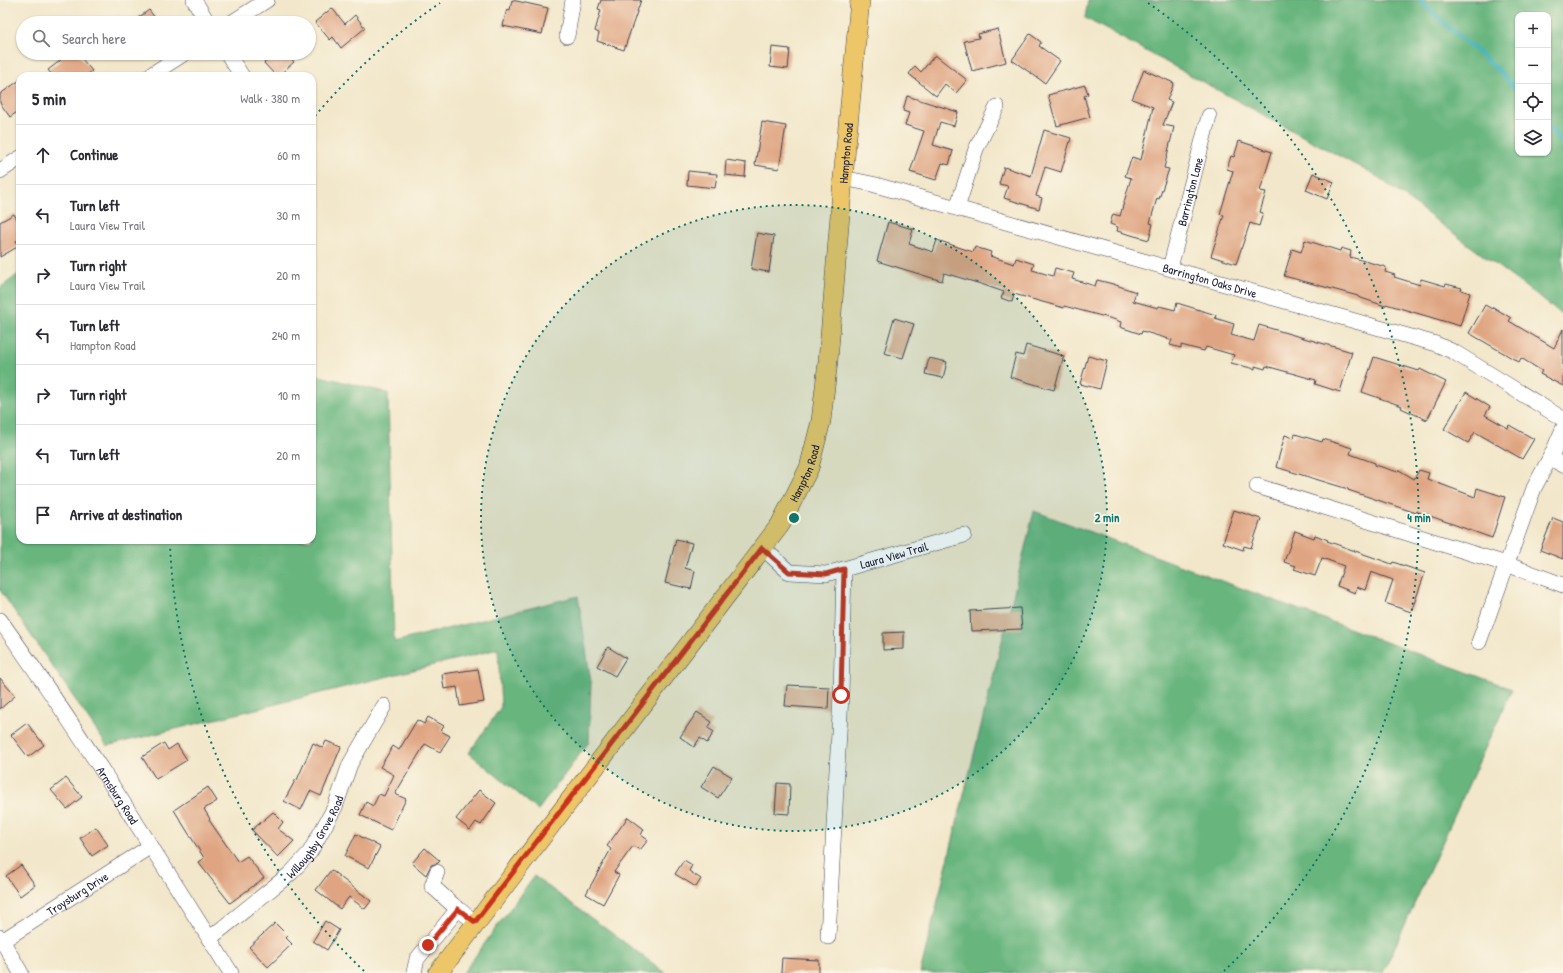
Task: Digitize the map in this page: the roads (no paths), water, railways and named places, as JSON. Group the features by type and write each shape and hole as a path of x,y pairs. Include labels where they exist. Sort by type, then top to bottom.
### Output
{"main road":[{"name":"Hampton Road","path":"438,973 475,922 780,525 809,468 820,421 828,361 843,178 860,0"}],"street":[{"path":"194,0 204,16"},
{"path":"242,16 267,0"},
{"path":"567,36 573,0"},
{"path":"155,72 174,60"},
{"path":"232,60 239,72"},
{"path":"957,208 976,149 997,107"},
{"name":"Barrington Lane","path":"1170,268 1209,116"},
{"path":"0,171 16,161"},
{"name":"Barrington Oaks Drive","path":"843,178 872,184 1436,344 1454,352 1563,419"},
{"path":"1479,642 1534,488 1556,462 1563,430"},
{"path":"1257,486 1506,564 1563,585"},
{"name":"Laura View Trail","path":"762,548 789,572 826,574 964,535"},
{"path":"828,937 841,695 844,569"},
{"name":"Armsburg Road","path":"0,620 45,683 151,846 231,973"},
{"name":"Willoughby Grove Road","path":"209,939 291,873 310,852 335,807 350,764 384,706"},
{"name":"Troysburg Drive","path":"1,939 151,846"},
{"path":"437,872 432,886 475,922"},
{"path":"416,973 414,972 417,959 458,909"},
{"path":"1,939 21,973"}],"waterway":[{"path":"1420,0 1495,67 1515,88"},
{"path":"1551,130 1563,144"}]}
